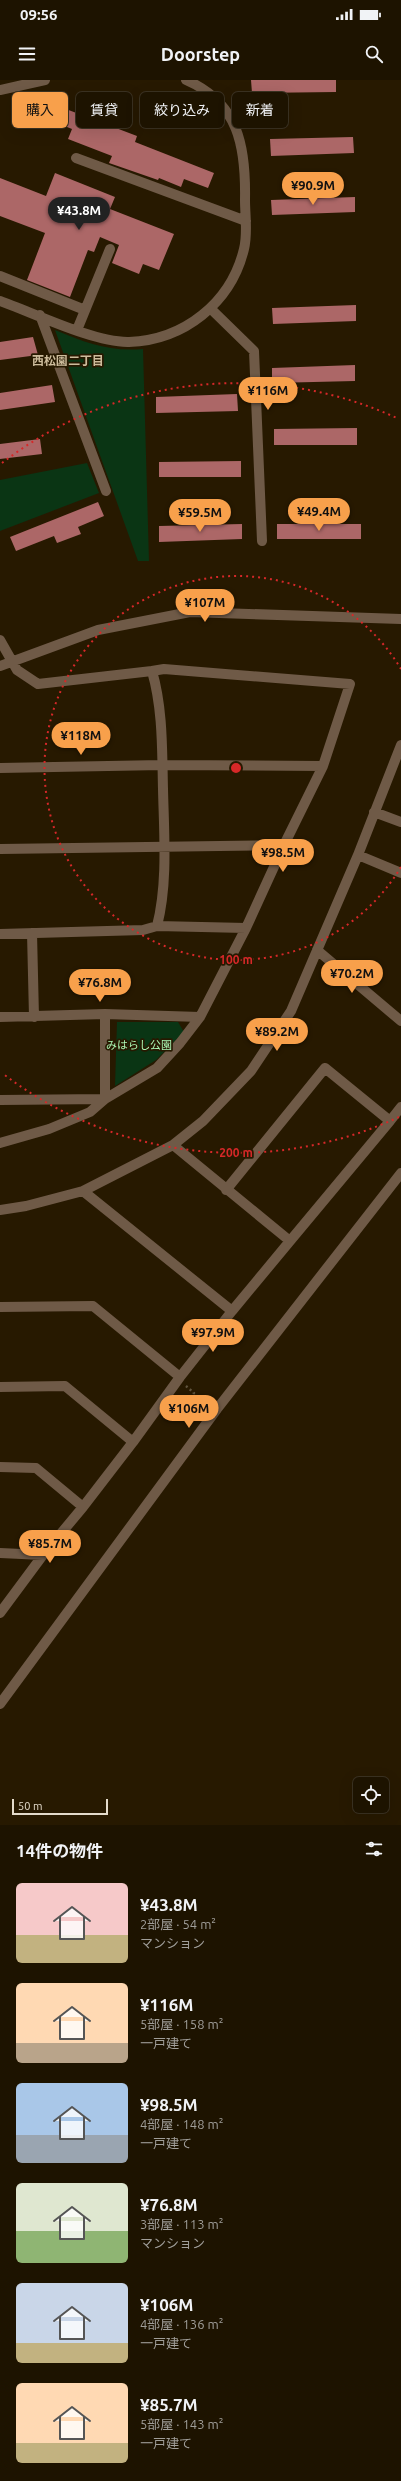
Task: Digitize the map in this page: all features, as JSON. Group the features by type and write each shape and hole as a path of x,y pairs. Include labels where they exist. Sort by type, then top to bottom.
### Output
{"street":[{"path":"0,90 45,80"},
{"path":"0,300 77,330 115,341 157,338 183,329 211,309 223,294 235,273 244,249 246,221 243,148 238,133 228,113 200,86 186,80"},
{"path":"76,158 246,221"},
{"path":"77,330 110,249"},
{"path":"0,276 85,310"},
{"path":"211,309 254,351 262,541"},
{"path":"40,315 106,491"},
{"path":"0,666 98,630 190,612 401,619"},
{"path":"0,640 17,670 38,684 164,669 350,684 323,766 284,845 246,928 200,1017 180,1043 157,1068 104,1099 90,1112 49,1130 0,1143"},
{"path":"152,671 159,708 165,847 160,914 157,926"},
{"path":"0,1210 26,1206 83,1191 172,1146 203,1121 251,1071 291,1011 358,855 401,744"},
{"path":"0,768 162,765 323,766"},
{"path":"374,812 401,822"},
{"path":"0,849 284,845"},
{"path":"358,855 401,873"},
{"path":"0,934 143,930 157,926 246,928"},
{"path":"32,933 34,1016"},
{"path":"317,950 401,1021"},
{"path":"0,1017 105,1014 200,1017"},
{"path":"104,1099 105,1014"},
{"path":"226,1190 325,1068 390,1121"},
{"path":"0,1100 104,1099"},
{"path":"0,1613 43,1555 83,1507 133,1442 180,1377 232,1311 401,1107"},
{"path":"172,1146 290,1241"},
{"path":"0,1704 217,1409 401,1173"},
{"path":"83,1191 232,1311"},
{"path":"0,1307 93,1306 180,1377"},
{"path":"0,1387 65,1386 133,1442"},
{"path":"0,1467 36,1468 83,1507"},
{"path":"0,1553 43,1555"}],"path":[{"path":"180,1377 188,1383 186,1386 194,1393 191,1397 197,1400 194,1405 199,1408 204,1401 217,1409"}],"green space":[{"path":"55,330 98,346 131,350 143,349 149,561 138,561"},
{"path":"87,463 99,493 0,531 0,480"},
{"name":"みはらし公園","path":"117,1022 178,1022 184,1032 156,1060 115,1086"}],"building":[{"path":"251,80 336,80 336,92 252,92"},
{"path":"68,110 76,113 76,128 116,128 137,136 135,142 214,173 208,188 184,179 181,187 159,178 158,180 109,163 112,156 68,139 72,129 68,127"},
{"path":"353,137 354,153 271,156 270,139"},
{"path":"55,173 115,197 110,209 174,234 159,270 143,264 139,274 112,263 119,245 100,237 94,252 88,250 70,297 27,280 45,233 0,216 0,178 46,196"},
{"path":"355,197 355,212 272,215 271,200"},
{"path":"356,305 356,321 273,324 272,308"},
{"path":"33,337 38,355 0,360 0,342"},
{"path":"355,365 355,381 272,383 272,368"},
{"path":"52,385 55,402 0,410 0,393"},
{"path":"237,394 238,411 156,413 156,397"},
{"path":"357,428 357,445 274,445 274,429"},
{"path":"40,439 42,454 0,459 0,444"},
{"path":"241,461 241,477 159,477 159,462"},
{"path":"98,502 104,516 78,527 81,534 57,543 54,536 16,551 10,537"},
{"path":"242,524 242,539 159,542 159,526"},
{"path":"277,524 361,524 361,539 277,539"}],"district":[{"name":"西松園二丁目","path":"68,361"}]}
